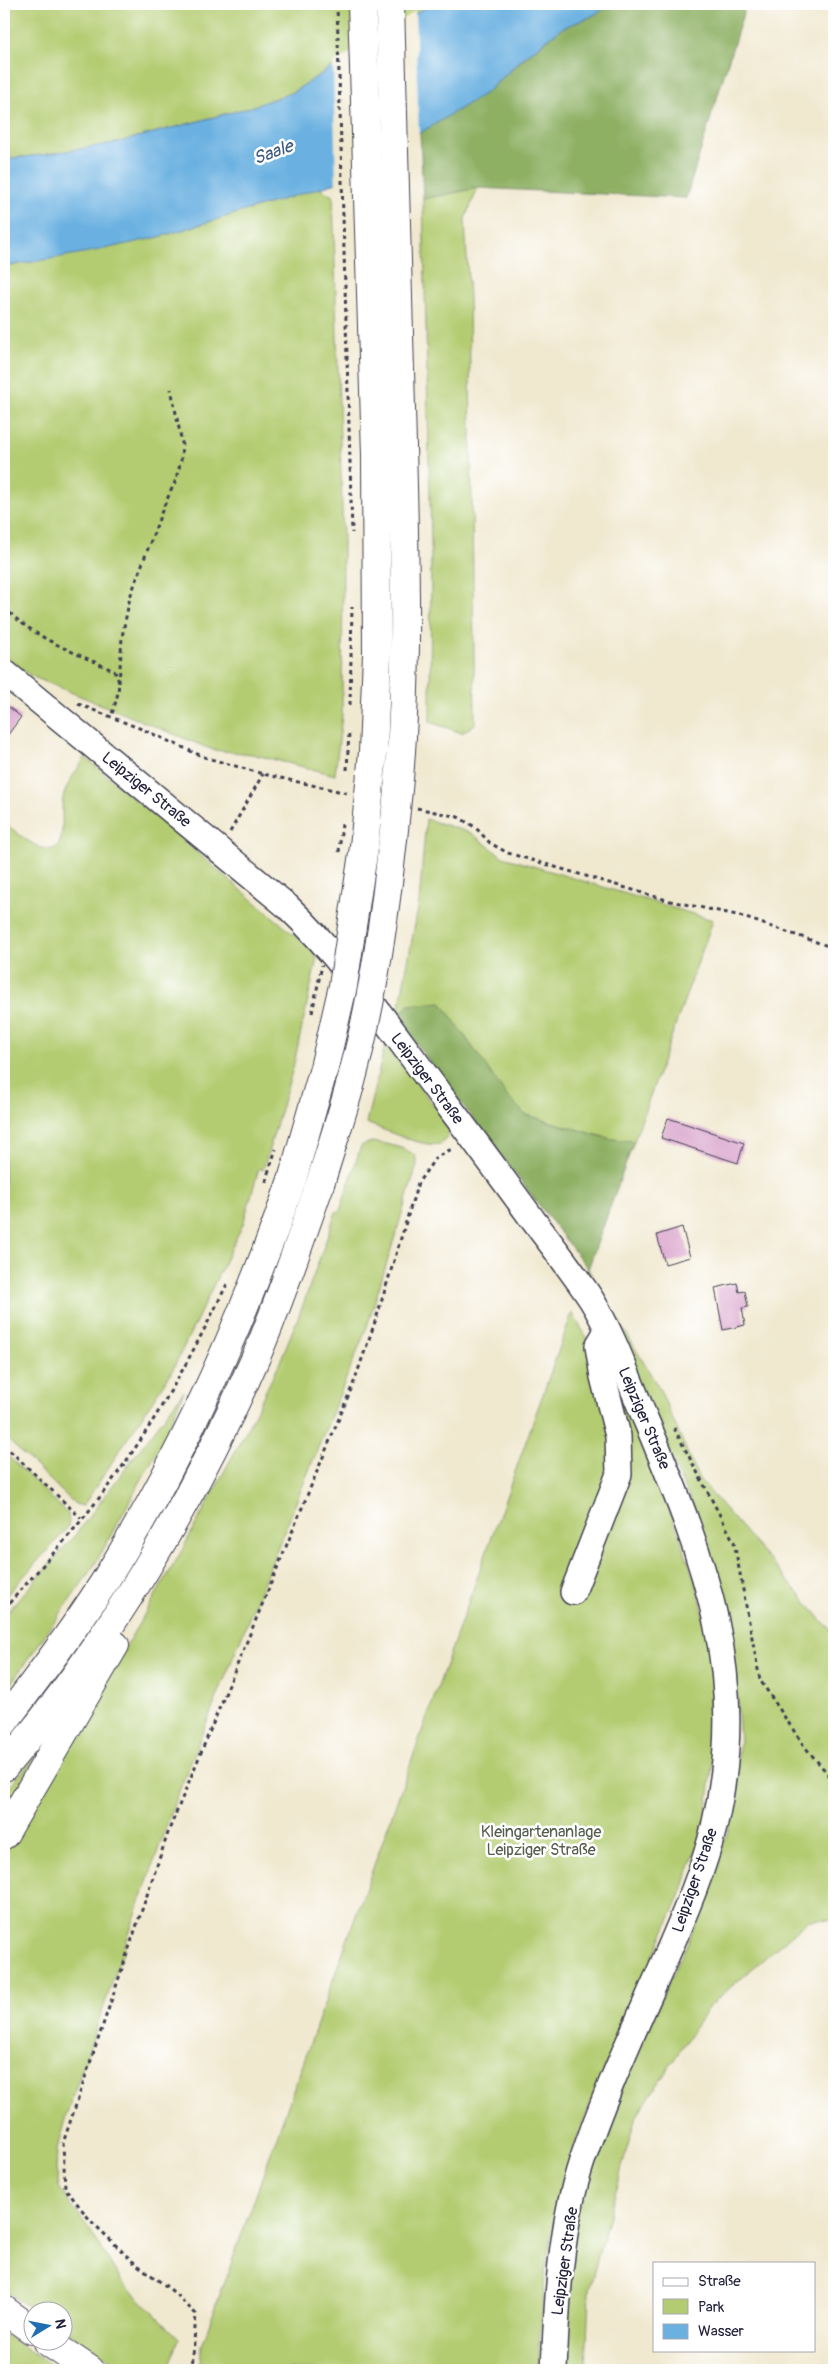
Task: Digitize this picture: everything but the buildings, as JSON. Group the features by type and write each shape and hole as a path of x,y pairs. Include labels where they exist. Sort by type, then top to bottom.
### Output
{"highway":[{"path":"4,1722 73,1629 108,1575 168,1472 226,1354 271,1242 280,1176 324,1068 343,986 364,846 374,752 378,654 376,455 362,4"},
{"path":"4,1767 50,1709 90,1652 161,1542 208,1456 255,1358 294,1259 319,1187 352,1077 366,1014 385,905 400,752 404,662 404,540 390,4"},
{"path":"4,1835 156,1577 161,1542"},
{"path":"4,2310 22,2323"},
{"path":"63,2352 90,2370"}],"street":[{"name":"Leipziger Straße","path":"4,672 288,906 319,938 472,1137 584,1290 607,1331 670,1478 708,1583 720,1637 724,1666 726,1742 722,1784 714,1828 704,1863 603,2106 578,2178 566,2225 557,2292 554,2370"},
{"path":"572,1592 619,1474 618,1436 603,1377 598,1346 607,1331"}],"path":[{"path":"337,4 352,539"},
{"path":"111,717 119,683 122,637 130,597 162,508 175,482 181,461 182,443 171,389"},
{"path":"350,707 352,604"},
{"path":"4,607 30,630 43,638 114,671 119,676 119,683"},
{"path":"128,724 204,757 263,774 327,789"},
{"path":"346,779 350,726"},
{"path":"220,849 263,774"},
{"path":"344,798 345,788"},
{"path":"440,813 458,818 475,827 490,843 508,853 670,900 737,915 834,948"},
{"path":"338,856 342,817"},
{"path":"310,1021 323,958"},
{"path":"192,2370 196,2314 170,2289 132,2261 90,2220 65,2188 63,2143 169,1830 354,1382 379,1311 418,1183 436,1157 472,1137"},
{"path":"264,1189 280,1176 276,1148"},
{"path":"4,1609 65,1541 114,1478 149,1428 180,1376 231,1275"},
{"path":"671,1422 734,1542 760,1680 804,1746 834,1781"},
{"path":"4,1445 81,1518"}],"green space":[{"path":"4,4 430,4 293,92 248,108 115,143 4,159"},
{"path":"613,4 746,4 686,198 478,188 423,199 420,133 487,92 523,59 562,28 590,17"},
{"path":"319,188 333,196 343,543 342,715 335,775 252,754 213,750 31,676 4,656 4,267 159,237"},
{"path":"478,188 465,219 469,300 475,724 462,733 430,722 431,544 423,199"},
{"path":"85,757 313,951 317,958 293,1068 263,1170 259,1168 243,1224 172,1371 83,1506 75,1504 4,1436 4,822 36,846 53,849 59,843 62,832 63,798 69,782"},
{"path":"426,819 471,833 503,857 713,920 634,1141 611,1139 526,1115 506,1095 441,1003 397,1019 419,903"},
{"path":"441,1002 506,1095 526,1115 611,1139 634,1141 588,1269 397,1019 408,1005"},
{"path":"385,1045 449,1124 448,1135 443,1143 433,1144 414,1141 366,1123"},
{"path":"371,1142 405,1149 415,1155 417,1165 367,1327 175,1801 65,2119 57,2149 56,2169 59,2187 88,2227 122,2282 179,2338 169,2370 128,2370 72,2335 72,2302 22,2302 4,2290 4,1852 180,1554 247,1429 279,1364 303,1305 336,1212 340,1211 361,1146"},
{"path":"588,1269 660,1390 699,1479 834,1634 834,1919 809,1920 710,2005 635,2119 589,2290 586,2370 559,2370 572,2228 606,2118 691,1935 729,1828 740,1740 733,1651 719,1580 694,1508 585,1275"},
{"name":"Kleingartenanlage Leipziger Straße","path":"572,1313 617,1387 677,1528 700,1596 711,1658 716,1721 705,1824 680,1896 609,2057 579,2132 560,2189 546,2265 537,2370 199,2370 202,2345"},
{"path":"184,1391 160,1446 94,1566 4,1693 4,1616 76,1534"},
{"path":"4,1452 68,1514 69,1524 65,1531 4,1598"},
{"path":"37,1754 4,1817 4,1793"},
{"path":"4,2334 22,2346 22,2352 31,2352 58,2370 4,2370"}],"water":[{"name":"Saale","path":"430,4 613,4 590,17 562,28 524,57 487,92 340,182 159,237 100,250 4,267 4,159 115,143 248,108 293,92"}],"pier":[{"path":"415,11 419,137 336,186 333,64"}]}
